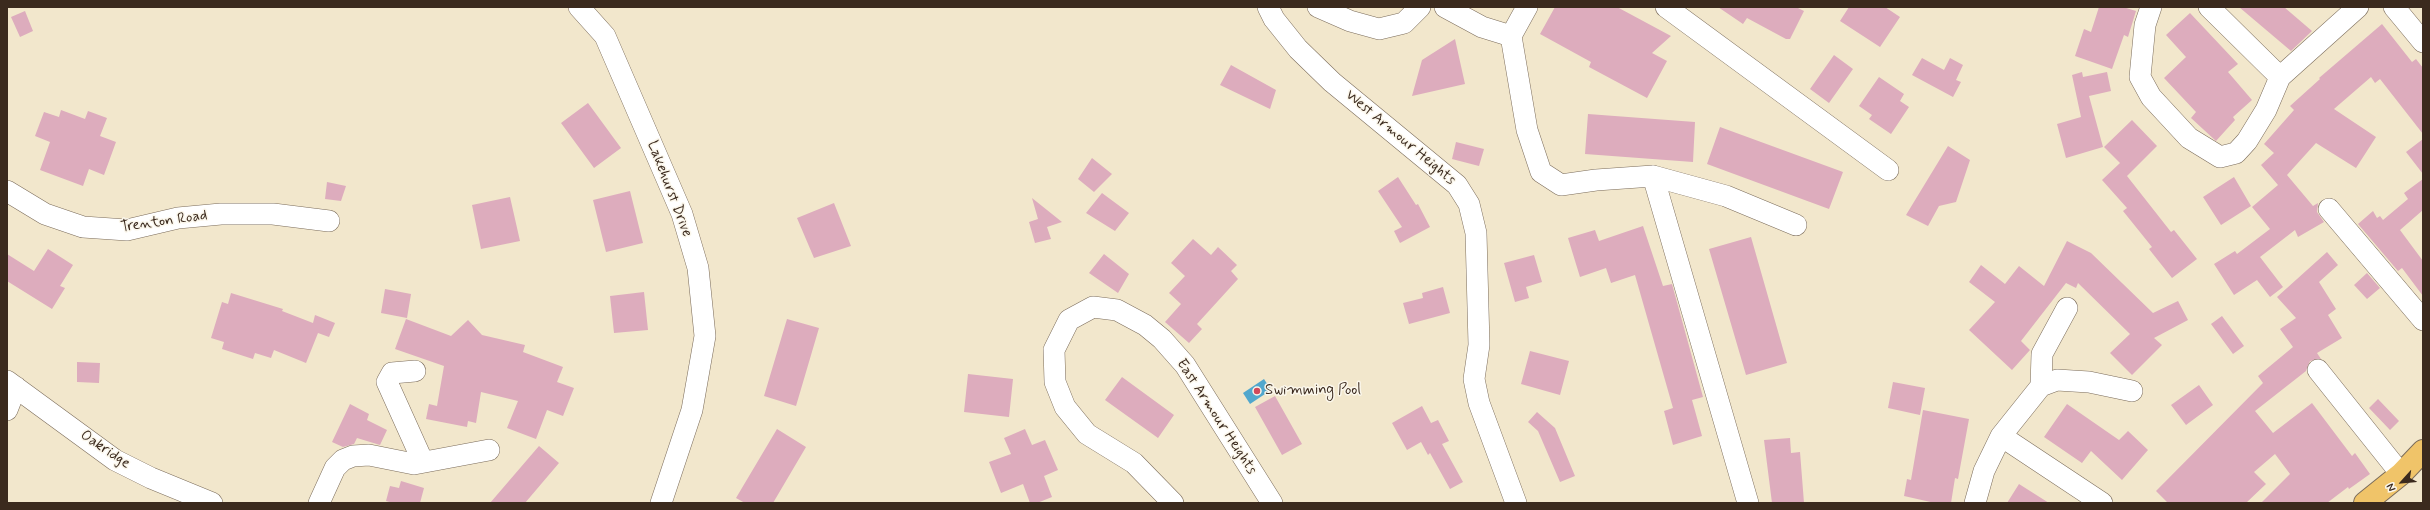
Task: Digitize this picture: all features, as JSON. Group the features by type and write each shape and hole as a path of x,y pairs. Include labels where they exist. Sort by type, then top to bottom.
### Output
{"main road":[{"path":"2365,503 2401,474 2423,451"}],"street":[{"name":"Lakehurst Drive","path":"579,7 605,36 682,214 698,268 705,336 692,410 661,503"},
{"path":"1318,7 1350,21 1379,29 1404,23 1420,7"},
{"path":"1445,7 1482,27 1511,36"},
{"path":"1527,7 1511,36 1527,130 1541,172 1561,185 1596,180 1653,176 1726,196 1796,225"},
{"path":"1666,7 1888,170"},
{"path":"2151,7 2145,25 2140,77 2151,97 2189,138 2220,157 2236,153 2247,141 2266,110 2280,77 2358,7"},
{"path":"2210,7 2280,77"},
{"path":"2394,7 2423,42"},
{"name":"West Armour Heights","path":"1268,8 1298,49 1332,82 1457,185 1469,204 1476,233 1479,345 1474,379 1479,403 1516,503"},
{"path":"1653,176 1748,503"},
{"name":"Trenton Road","path":"7,191 45,214 83,227 127,230 178,218 220,214 273,214 329,221"},
{"path":"2329,209 2423,320"},
{"name":"East Armour Heights","path":"1173,503 1134,463 1087,434 1065,408 1055,382 1054,350 1069,320 1093,307 1117,310 1145,325 1162,339 1185,365 1272,503"},
{"path":"2041,386 2042,354 2067,308"},
{"path":"2318,370 2401,474"},
{"path":"416,372 392,373 387,382 423,462"},
{"path":"1975,503 1984,471 2001,436 2041,386 2057,380 2089,382 2132,391"},
{"path":"7,410 11,384"},
{"name":"Oakridge","path":"11,384 115,460 151,478 212,503"},
{"path":"2001,436 2102,503"},
{"path":"319,503 335,468 344,460 353,456 369,455 405,463 423,462 489,450"}],"water":[{"name":"Swimming Pool","path":"1264,379 1271,390 1250,404 1243,393"}],"building":[{"path":"1555,7 1617,7 1671,36 1652,53 1667,61 1647,98 1589,67 1591,62 1540,34"},
{"path":"1718,7 1796,7 1804,11 1790,39 1786,39 1747,18 1743,24"},
{"path":"1849,7 1885,7 1900,17 1880,47 1840,21"},
{"path":"2099,7 2123,7 2136,11 2128,37 2124,35 2112,69 2075,56 2084,29 2091,32"},
{"path":"2239,7 2284,7 2312,31 2291,51"},
{"path":"25,11 33,31 20,37 11,17"},
{"path":"2190,13 2238,64 2228,72 2252,100 2233,117 2235,120 2216,141 2191,118 2196,112 2164,78 2186,57 2166,35"},
{"path":"2382,24 2412,62 2416,59 2423,68 2423,134 2380,79 2375,83 2371,77 2334,109 2376,137 2356,168 2316,143 2287,175 2313,206 2318,203 2317,212 2324,222 2298,237 2295,230 2260,257 2283,287 2270,297 2257,280 2234,295 2214,264 2235,251 2237,254 2270,229 2252,207 2278,185 2261,165 2274,153 2264,144 2294,110 2290,106 2320,79 2319,78"},
{"path":"1455,39 1465,84 1412,96 1422,60"},
{"path":"1834,55 1853,69 1829,103 1810,89"},
{"path":"1922,58 1944,70 1950,58 1963,65 1956,80 1961,82 1953,97 1912,75"},
{"path":"1231,65 1276,90 1270,109 1220,85"},
{"path":"2082,72 2083,77 2107,72 2111,91 2089,96 2103,147 2066,158 2057,124 2081,117 2072,75"},
{"path":"1879,77 1904,94 1900,101 1909,107 1891,134 1869,119 1872,115 1859,106"},
{"path":"588,103 621,148 594,168 561,123"},
{"path":"61,110 85,119 88,111 107,118 100,136 116,142 104,175 89,169 83,186 40,170 50,142 35,136 44,112 59,117"},
{"path":"1588,114 1695,122 1693,162 1585,154"},
{"path":"2132,120 2157,146 2127,176 2171,232 2174,230 2197,259 2172,278 2149,249 2152,247 2123,211 2127,208 2102,180 2120,163 2104,147"},
{"path":"1720,127 1843,172 1829,209 1707,164"},
{"path":"2423,139 2423,174 2406,152"},
{"path":"1456,142 1484,149 1479,166 1452,159"},
{"path":"1948,146 1970,160 1956,202 1939,206 1928,226 1906,215"},
{"path":"1092,158 1112,174 1094,192 1078,179"},
{"path":"1398,177 1416,205 1418,204 1430,227 1400,243 1394,231 1402,227 1378,191"},
{"path":"2234,177 2251,206 2221,225 2203,197"},
{"path":"2423,179 2423,210 2400,230 2423,261 2423,296 2402,268 2398,271 2358,224 2373,211 2377,218 2380,216 2383,220 2408,199 2404,193"},
{"path":"327,182 346,186 341,201 325,199"},
{"path":"630,191 643,243 606,252 593,200"},
{"path":"1102,193 1129,213 1115,231 1086,213"},
{"path":"510,197 520,241 481,249 472,205"},
{"path":"1032,198 1062,222 1047,227 1051,239 1035,243 1029,222 1038,219"},
{"path":"834,203 851,246 814,258 797,218"},
{"path":"1643,226 1663,286 1672,284 1703,397 1692,400 1702,436 1673,445 1664,411 1673,408 1635,275 1611,283 1606,268 1580,277 1568,238 1595,230 1599,241"},
{"path":"1751,237 1787,363 1746,375 1709,249"},
{"path":"1193,239 1211,255 1218,247 1237,265 1231,271 1238,279 1197,324 1202,329 1189,343 1165,322 1181,304 1169,293 1185,276 1171,263"},
{"path":"2067,241 2091,253 2153,313 2178,301 2188,320 2154,338 2162,345 2132,375 2110,353 2130,334 2078,283 2076,288 2066,283 2021,341 2030,350 2012,370 1969,330 1995,302 1969,282 1981,265 2005,284 2019,266 2044,286"},
{"path":"48,249 73,265 60,286 65,288 52,309 7,281 7,254 34,271"},
{"path":"2327,252 2338,265 2319,282 2336,309 2328,315 2342,338 2317,353 2321,359 2310,361 2306,371 2255,411 2273,433 2312,403 2352,456 2355,453 2370,474 2349,489 2348,487 2327,503 2261,503 2290,474 2275,454 2254,472 2266,484 2246,503 2168,503 2156,491 2263,383 2258,376 2293,347 2280,329 2296,318 2277,297"},
{"path":"1104,254 1129,274 1118,293 1089,273"},
{"path":"1534,255 1542,282 1526,287 1529,298 1515,302 1504,263"},
{"path":"2367,273 2380,288 2367,299 2354,285"},
{"path":"1443,287 1450,313 1409,324 1403,303 1423,298 1422,293"},
{"path":"385,289 411,294 407,318 381,313"},
{"path":"644,292 648,330 614,333 610,296"},
{"path":"231,293 283,309 282,311 313,323 315,315 335,323 329,337 318,333 306,363 274,350 271,358 255,353 253,359 222,349 224,342 211,338 222,302 228,304"},
{"path":"2222,316 2244,346 2233,354 2211,324"},
{"path":"406,319 451,336 468,320 482,335 525,345 523,352 563,367 557,382 574,388 563,416 547,410 536,439 507,428 518,401 481,392 476,423 468,421 467,427 426,419 429,404 437,406 444,366 395,349"},
{"path":"787,319 819,328 796,406 764,396"},
{"path":"1530,351 1569,361 1560,395 1521,384"},
{"path":"77,362 100,363 99,383 77,382"},
{"path":"968,374 1013,379 1009,417 964,412"},
{"path":"1122,377 1174,415 1158,438 1105,400"},
{"path":"1893,382 1925,388 1920,415 1888,408"},
{"path":"2199,385 2213,405 2186,425 2171,405"},
{"path":"1275,396 1302,444 1282,455 1255,407"},
{"path":"2378,399 2399,421 2390,430 2369,408"},
{"path":"350,404 369,414 367,420 387,430 380,445 357,438 354,444 343,447 332,442"},
{"path":"2067,404 2119,440 2128,431 2148,450 2122,480 2091,451 2082,463 2044,437"},
{"path":"1422,406 1431,423 1438,420 1449,441 1442,444 1463,482 1450,489 1430,453 1428,455 1421,442 1407,450 1392,423"},
{"path":"1923,410 1969,419 1958,479 1955,478 1951,503 1935,503 1904,496 1907,479 1911,480"},
{"path":"1537,412 1555,428 1575,476 1560,482 1538,431 1528,422"},
{"path":"777,429 806,447 773,503 745,503 736,498"},
{"path":"1025,429 1032,445 1045,440 1058,470 1044,476 1052,497 1037,503 1030,503 1023,484 1001,493 989,462 1011,454 1004,438"},
{"path":"1790,438 1791,453 1800,452 1804,503 1772,503 1764,440"},
{"path":"539,446 559,463 525,503 490,503"},
{"path":"401,481 424,488 420,503 393,503 386,501 390,486 399,488"},
{"path":"2019,484 2049,503 2007,503"}],"place":[{"name":"Swimming Pool","path":"1257,391"}]}
